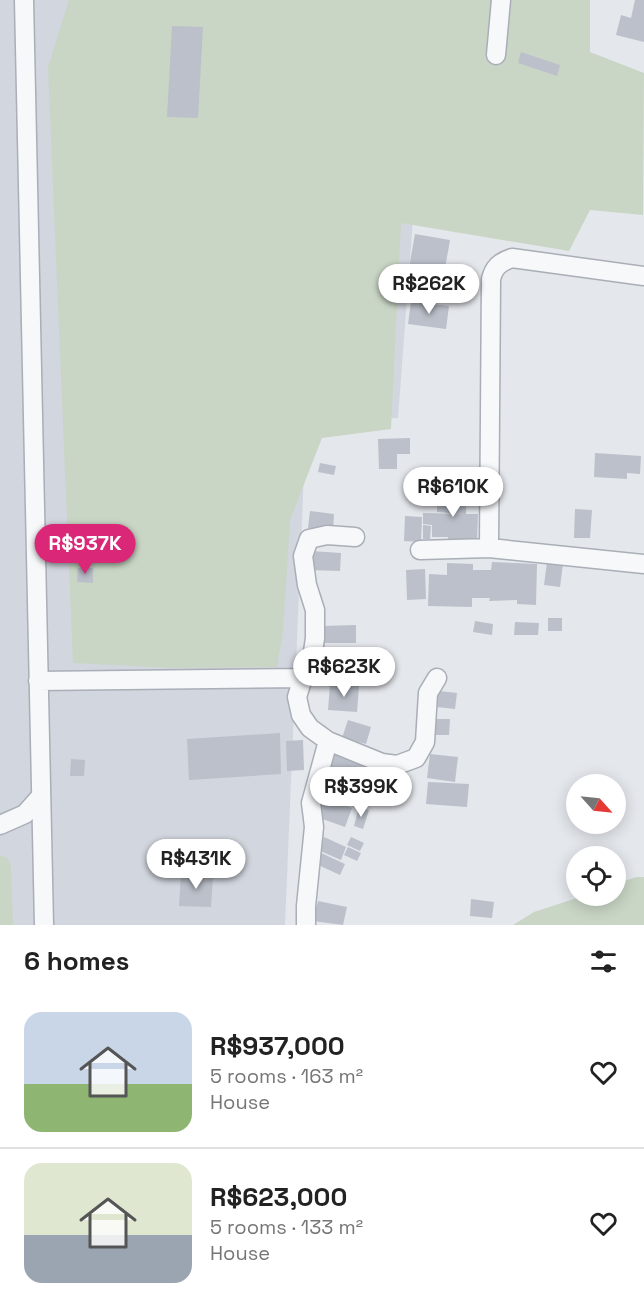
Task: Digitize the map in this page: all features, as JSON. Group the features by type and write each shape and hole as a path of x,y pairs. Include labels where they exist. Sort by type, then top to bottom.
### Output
{"street":[{"path":"24,0 44,925"},
{"path":"496,55 501,0"},
{"path":"489,548 490,279 493,272 503,261 512,258 644,276"},
{"path":"355,537 327,535 309,539 303,556 307,585 315,610 315,638 312,659 297,697 301,715 310,728 328,741 382,763 397,765 416,758 425,742 428,693 437,678"},
{"path":"420,550 489,548 644,564"},
{"path":"38,681 303,678"},
{"path":"306,925 314,827 311,803 328,741"},
{"path":"0,825 25,814 41,796"}],"shaded area":[{"path":"0,0 424,0 422,99 398,418 306,424 285,925 0,925"}],"green space":[{"path":"69,0 590,0 590,52 644,73 643,215 590,210 569,251 401,223 391,429 322,438 290,520 283,631 277,667 171,668 73,663 48,67"},
{"path":"0,855 7,858 11,866 13,925 0,925"},
{"path":"644,877 644,925 513,925 534,912 566,902 566,906 626,906 626,880"}],"building":[{"path":"635,0 644,0 644,42 616,35 621,15 631,18"},
{"path":"172,26 203,27 198,118 167,117"},
{"path":"521,52 560,65 557,76 518,63"},
{"path":"415,234 450,240 444,274 409,268"},
{"path":"411,302 449,306 446,329 408,324"},
{"path":"410,438 410,454 397,454 397,469 379,469 378,439"},
{"path":"595,453 641,456 640,474 627,473 627,479 594,477"},
{"path":"320,463 336,466 334,475 318,472"},
{"path":"437,491 467,492 466,514 478,514 477,540 448,541 448,537 432,537 432,525 423,524 423,513 463,514 437,512"},
{"path":"575,509 592,510 590,538 574,538"},
{"path":"310,511 334,514 333,531 308,528"},
{"path":"405,516 422,517 421,542 404,541"},
{"path":"423,525 431,526 430,539 423,539"},
{"path":"310,551 341,553 340,571 309,570"},
{"path":"492,562 537,564 536,605 517,604 517,600 489,601 490,598 472,598 472,607 428,606 429,574 447,575 447,563 473,564 473,570 491,570"},
{"path":"547,562 563,564 560,587 544,585"},
{"path":"78,568 93,568 93,583 77,582"},
{"path":"425,569 426,599 407,600 406,570"},
{"path":"548,618 562,618 562,631 548,631"},
{"path":"475,621 493,624 492,635 473,632"},
{"path":"515,622 539,623 538,635 514,635"},
{"path":"356,625 356,643 323,643 323,626"},
{"path":"330,684 359,686 357,712 328,710"},
{"path":"439,691 457,693 455,709 437,707"},
{"path":"435,719 450,719 449,735 434,735"},
{"path":"348,720 371,727 366,744 342,738"},
{"path":"280,733 281,774 189,780 187,739"},
{"path":"303,740 304,770 287,771 286,741"},
{"path":"335,748 365,765 355,782 325,766"},
{"path":"430,754 458,757 455,782 427,778"},
{"path":"71,759 85,760 84,776 70,776"},
{"path":"328,772 339,779 334,787 323,780"},
{"path":"428,782 469,784 467,807 426,804"},
{"path":"321,796 352,808 345,827 314,816"},
{"path":"359,807 369,810 363,829 354,826"},
{"path":"324,837 346,847 341,860 318,850"},
{"path":"351,837 364,843 360,851 347,845"},
{"path":"348,847 361,853 357,861 344,855"},
{"path":"319,852 345,864 340,875 314,863"},
{"path":"181,874 213,875 211,907 179,906"},
{"path":"471,899 494,902 492,918 470,916"},
{"path":"318,901 347,907 343,925 313,921"}]}
